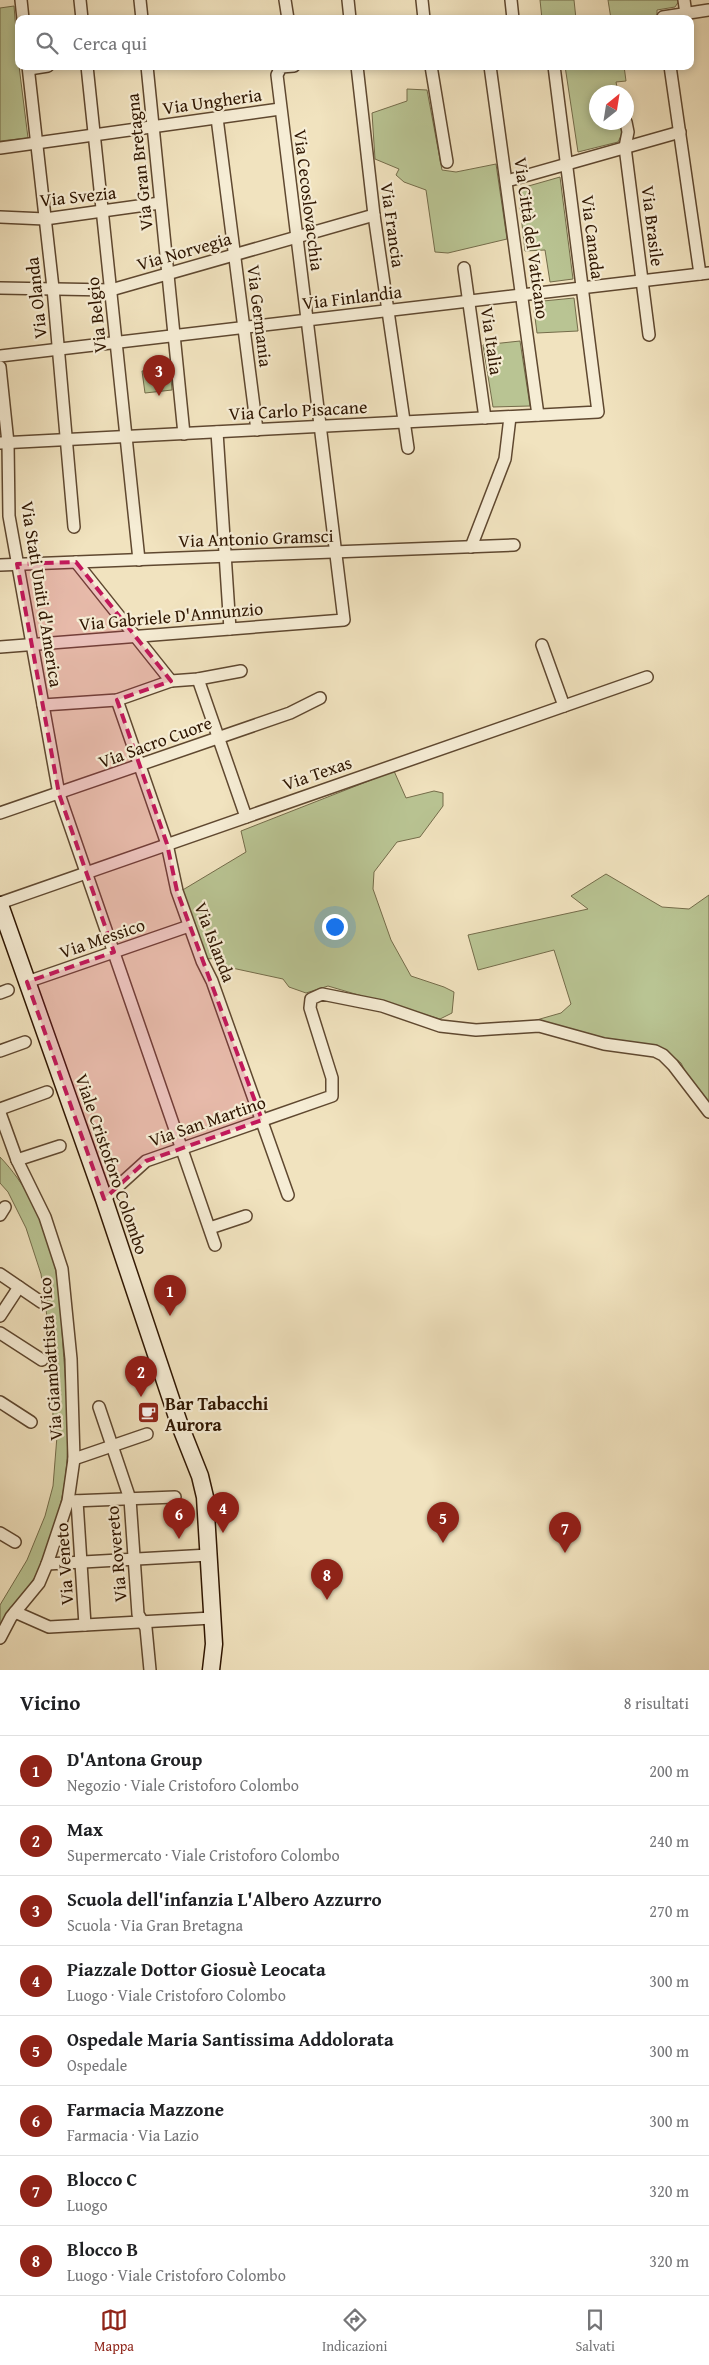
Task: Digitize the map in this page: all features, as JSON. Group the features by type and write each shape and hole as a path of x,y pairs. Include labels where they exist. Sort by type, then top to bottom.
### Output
{"street":[{"path":"21,0 23,15"},
{"path":"80,0 82,15"},
{"path":"140,0 142,15"},
{"path":"285,0 287,15"},
{"path":"348,0 350,15"},
{"path":"422,0 424,15"},
{"path":"511,0 513,15"},
{"path":"684,0 686,14"},
{"path":"680,15 709,10"},
{"name":"Via Olanda","path":"28,70 53,288 74,527"},
{"name":"Via Belgio","path":"87,70 139,560"},
{"name":"Via Gran Bretagna","path":"147,70 184,434"},
{"name":"Via Cecoslovacchia","path":"279,70 276,75 280,109 344,620"},
{"name":"Via Francia","path":"357,70 374,215 408,448"},
{"path":"431,70 447,162"},
{"name":"Via Città del Vaticano","path":"491,70 538,415"},
{"name":"Via Canada","path":"554,70 598,412"},
{"path":"671,70 704,274"},
{"name":"Via Ungheria","path":"0,148 280,109"},
{"name":"Via Germania","path":"217,118 257,430"},
{"name":"Via Brasile","path":"628,130 625,147 649,335"},
{"path":"507,181 680,132"},
{"name":"Via Svezia","path":"0,217 45,219 160,203"},
{"name":"Via Norvegia","path":"0,288 111,290 374,215"},
{"name":"Via Italia","path":"464,268 486,418"},
{"name":"Via Finlandia","path":"0,356 704,274"},
{"name":"Via Stati Uniti d'America","path":"0,367 9,516 59,794 215,1245"},
{"name":"Via Carlo Pisacane","path":"4,443 598,412"},
{"path":"471,547 505,459 510,417"},
{"path":"217,432 230,629"},
{"name":"Via Antonio Gramsci","path":"0,565 514,545"},
{"path":"76,562 171,681"},
{"name":"Via Gabriele D'Annunzio","path":"0,647 344,620"},
{"path":"542,645 564,706"},
{"path":"43,705 117,700 171,681 198,679 241,670"},
{"name":"Via Texas","path":"0,904 646,677"},
{"path":"198,679 246,817"},
{"name":"Via Sacro Cuore","path":"0,813 290,713 320,698"},
{"name":"Via Islanda","path":"117,700 167,844 177,892 212,981 288,1195"},
{"name":"Viale Cristoforo Colombo","path":"0,904 104,1199 179,1423 200,1476 205,1497 214,1644"},
{"name":"Via Messico","path":"27,982 189,926"},
{"name":"Via San Martino","path":"104,1199 146,1161 332,1096 332,1078 310,1008 310,999 322,994 382,1006 440,1026 476,1030 539,1026 604,1044 655,1051 663,1055 673,1065 709,1112"},
{"path":"0,1051 25,1042"},
{"path":"0,1109 47,1092"},
{"name":"Via Giambattista Vico","path":"0,1113 17,1160 45,1217 62,1269 72,1359 74,1459 73,1501 47,1564 39,1583 15,1612 0,1638"},
{"path":"17,1160 60,1146"},
{"path":"210,1228 246,1216"},
{"path":"0,1274 41,1302"},
{"path":"0,1316 19,1287"},
{"path":"0,1333 42,1360"},
{"path":"0,1402 30,1422"},
{"name":"Via Rovereto","path":"99,1407 130,1499 138,1614 146,1628 150,1670"},
{"path":"74,1459 147,1434"},
{"path":"73,1501 175,1498"},
{"name":"Via Veneto","path":"73,1501 81,1562 85,1625"},
{"path":"0,1533 15,1542"},
{"path":"47,1564 209,1555"},
{"path":"15,1612 49,1627 212,1618"},
{"path":"211,1670 214,1644"},
{"path":"214,1644 224,1670"}],"highlighted area":[{"path":"76,562 171,681 117,700 167,844 177,891 262,1120 146,1161 104,1199 27,982 114,952 59,794 17,564"}],"green space":[{"path":"540,0 574,0 576,15 542,15"},
{"path":"608,0 679,0 675,7 657,10 657,15 610,15"},
{"path":"14,6 15,70 20,70 28,138 0,141 0,8"},
{"path":"566,70 625,70 626,81 616,82 617,85 589,85 589,130 623,130 618,142 578,152"},
{"path":"407,89 427,90 442,170 456,172 496,164 507,239 448,253 435,252 426,190 404,182 396,175 399,169 375,159 372,113 407,101"},
{"path":"560,177 573,279 550,282 545,250 525,251 518,189"},
{"path":"574,298 578,331 537,333 533,302"},
{"path":"520,341 530,406 493,407 483,345"},
{"path":"170,368 172,390 145,393 142,371"},
{"path":"394,771 406,798 434,791 443,793 443,806 420,837 397,842 374,872 373,889 391,940 411,976 454,992 452,1013 440,1019 328,986 306,993 289,987 283,979 218,965 217,958 207,959 181,891 246,852 241,831"},
{"path":"606,874 662,907 689,909 709,895 709,1103 687,1075 681,1063 666,1051 605,1040 543,1021 519,1025 561,1013 571,1004 554,950 478,970 468,935 588,909 571,896"},
{"path":"0,1157 17,1178 32,1202 44,1227 52,1253 60,1300 68,1434 62,1499 46,1551 33,1580 0,1627 0,1605 27,1560 45,1516 53,1486 57,1436 53,1415 49,1331 41,1274 26,1228 8,1192 0,1183"}],"place":[{"name":"Scuola dell'infanzia L'Albero Azzurro","path":"159,396"},
{"name":"D'Antona Group","path":"170,1316"},
{"name":"Max","path":"141,1397"},
{"name":"Bar Tabacchi Aurora","path":"149,1413"},
{"name":"Piazzale Dottor Giosuè Leocata","path":"223,1533"},
{"name":"Farmacia Mazzone","path":"179,1539"},
{"name":"Ospedale Maria Santissima Addolorata","path":"443,1543"},
{"name":"Blocco C","path":"565,1553"},
{"name":"Blocco B","path":"327,1600"}]}
